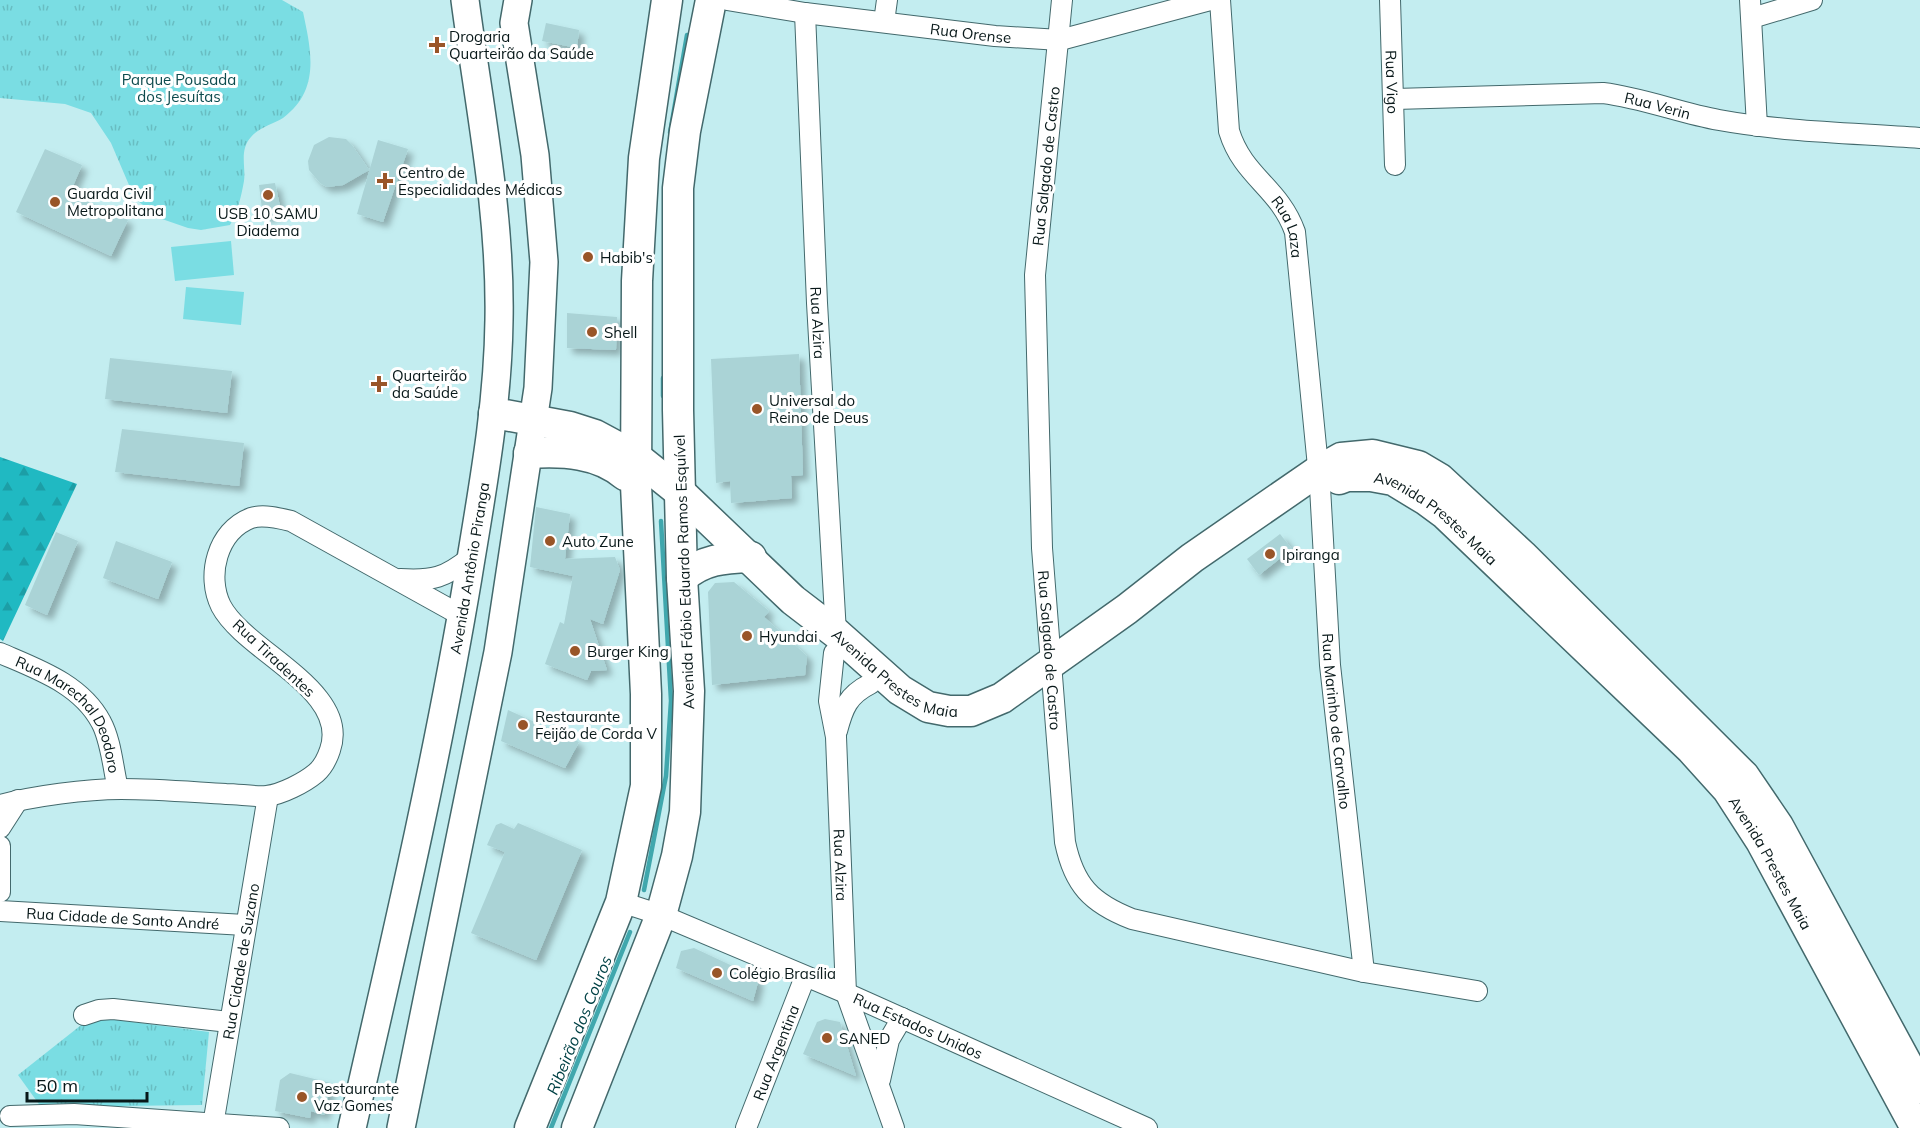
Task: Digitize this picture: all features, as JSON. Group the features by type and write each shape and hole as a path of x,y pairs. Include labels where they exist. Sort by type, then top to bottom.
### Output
{"main road":[{"name":"Avenida Antônio Piranga","path":"352,1128 423,818 462,616 494,413 499,320 498,263 465,0"},
{"path":"401,1128 498,652 534,420 544,321 544,262 535,155 514,23 518,0"},
{"path":"530,1128 621,902 644,801 648,748 636,484 639,209 644,158 667,0"},
{"name":"Avenida Fábio Eduardo Ramos Esquível","path":"577,1128 661,915 680,845 686,812 689,691 682,578 676,287 678,188 685,131 711,0"},
{"name":"Avenida Prestes Maia","path":"494,413 595,435 636,484 681,493 751,557 793,600 802,622 842,645 915,701 928,707 949,711 970,711 986,706 1052,673 1146,617 1319,479 1341,458 1373,455 1418,466 1440,479 1522,555 1744,776 1778,826 1920,1088"},
{"path":"529,453 568,452 587,455 621,471 636,484 656,496 681,493"},
{"name":"Avenida Prestes Maia","path":"1319,479 1371,476 1393,480 1426,500 1444,514 1690,749 1728,790 1761,841 1917,1128"},
{"path":"682,578 700,564 709,561 751,557"},
{"path":"462,616 479,625 489,642 486,715"},
{"name":"Avenida Prestes Maia","path":"842,645 870,684 914,720 939,727 964,728 998,720 1052,673"}],"street":[{"name":"Rua Orense","path":"727,0 805,13 995,36 1060,40 1210,0"},
{"path":"884,22 887,0"},
{"name":"Rua Salgado de Castro","path":"1062,0 1060,40 1035,275 1042,548 1065,842 1070,863 1078,881 1092,897 1110,911 1132,919 1364,972 1477,991"},
{"name":"Rua Laza","path":"1220,0 1229,131 1234,149 1245,166 1278,198 1289,214 1295,232 1319,479"},
{"name":"Rua Vigo","path":"1390,0 1395,99 1395,165"},
{"path":"1757,126 1751,9 1812,0"},
{"name":"Rua Alzira","path":"805,13 816,291 842,645 829,701 836,737 846,993 880,1083 894,1128"},
{"name":"Rua Verin","path":"1395,99 1604,93 1636,97 1717,120 1757,126 1920,138"},
{"name":"Rua Marinho de Carvalho","path":"1319,479 1330,665 1364,972"},
{"name":"Rua Tiradentes","path":"0,828 9,802 118,789 268,796 296,785 316,773 327,760 334,729 330,715 315,695 222,609 214,583 216,558 230,531 251,518 262,517 291,521 462,616"},
{"name":"Rua Tiradentes","path":"398,579 439,578 450,574 471,557"},
{"name":"Rua Marechal Deodoro","path":"0,653 72,688 89,703 102,723 118,789"},
{"name":"Rua Alzira","path":"836,737 847,701 855,692 870,684"},
{"name":"Rua Cidade de Suzano","path":"213,1125 268,796"},
{"path":"0,846 0,892"},
{"name":"Rua Estados Unidos","path":"621,902 661,915 846,993 1147,1128"},
{"name":"Rua Cidade de Santo André","path":"0,912 245,925"},
{"name":"Rua Argentina","path":"746,1128 805,977"},
{"path":"84,1015 112,1009 229,1022"},
{"path":"880,1083 886,1048 902,1018"},
{"path":"15,1121 74,1114 279,1128"}],"green space":[{"name":"Parque Pousada dos Jesuítas","path":"0,0 282,0 303,12 310,55 308,82 295,107 283,118 258,131 247,142 244,153 242,193 230,225 201,230 188,228 162,219 135,199 111,143 91,113 65,104 0,98"},
{"path":"231,241 234,275 175,281 171,247"},
{"path":"186,287 244,292 241,325 183,319"},
{"path":"0,457 77,484 3,641 0,639"},
{"path":"110,1019 209,1032 202,1105 41,1107 18,1075 85,1022"}],"building":[{"path":"546,23 579,30 577,48 542,41"},
{"path":"329,137 346,139 369,170 343,185 327,187 320,183 309,170 308,161 314,145"},
{"name":"Centro de Especialidades Médicas","path":"378,140 408,149 383,222 357,214"},
{"name":"Guarda Civil Metropolitana","path":"45,149 82,165 70,193 128,220 111,256 16,212"},
{"name":"USB 10 SAMU Diadema","path":"275,183 281,211 263,218 259,185"},
{"name":"Shell","path":"567,313 617,317 616,350 567,348"},
{"name":"Universal do Reino de Deus","path":"799,354 803,475 791,476 792,498 731,503 730,481 716,483 711,359"},
{"path":"110,358 232,371 227,413 105,399"},
{"path":"122,429 244,443 239,486 115,472"},
{"path":"536,507 570,514 565,559 615,557 620,570 603,624 590,619 607,670 591,671 587,680 545,664 560,622 564,624 573,576 530,567"},
{"path":"56,532 78,541 47,615 25,605"},
{"name":"Ipiranga","path":"1280,534 1292,549 1259,575 1247,559"},
{"path":"116,541 172,562 158,599 103,578"},
{"name":"Hyundai","path":"734,582 769,611 764,617 807,656 805,675 712,685 708,592 715,583"},
{"name":"Restaurante Feijão de Corda V","path":"508,710 579,742 565,768 501,741"},
{"path":"501,823 514,829 518,823 582,850 536,960 471,933 505,852 487,845 496,825"},
{"name":"Colégio Brasília","path":"694,948 756,977 758,982 753,1001 676,968 681,951"},
{"name":"SANED","path":"825,1019 840,1022 856,1076 803,1054 817,1022"},
{"name":"Restaurante Vaz Gomes","path":"290,1073 331,1083 324,1115 311,1111 310,1118 275,1111 280,1080"}],"waterway":[{"name":"Ribeirão dos Couros","path":"670,133 687,35"},
{"name":"Ribeirão dos Couros","path":"663,378 663,396"},
{"name":"Ribeirão dos Couros","path":"644,890 666,776 671,701 661,521"},
{"name":"Ribeirão dos Couros","path":"551,1128 630,932"}],"place":[{"name":"Drogaria Quarteirão da Saúde","path":"437,45"},
{"name":"Centro de Especialidades Médicas","path":"385,181"},
{"name":"USB 10 SAMU Diadema","path":"268,195"},
{"name":"Guarda Civil Metropolitana","path":"55,202"},
{"name":"Habib's","path":"588,257"},
{"name":"Shell","path":"592,332"},
{"name":"Quarteirão da Saúde","path":"379,384"},
{"name":"Universal do Reino de Deus","path":"757,409"},
{"name":"Auto Zune","path":"550,541"},
{"name":"Ipiranga","path":"1270,554"},
{"name":"Hyundai","path":"747,636"},
{"name":"Burger King","path":"575,651"},
{"name":"Restaurante Feijão de Corda V","path":"523,725"},
{"name":"Colégio Brasília","path":"717,973"},
{"name":"SANED","path":"827,1038"},
{"name":"Restaurante Vaz Gomes","path":"302,1097"}]}
